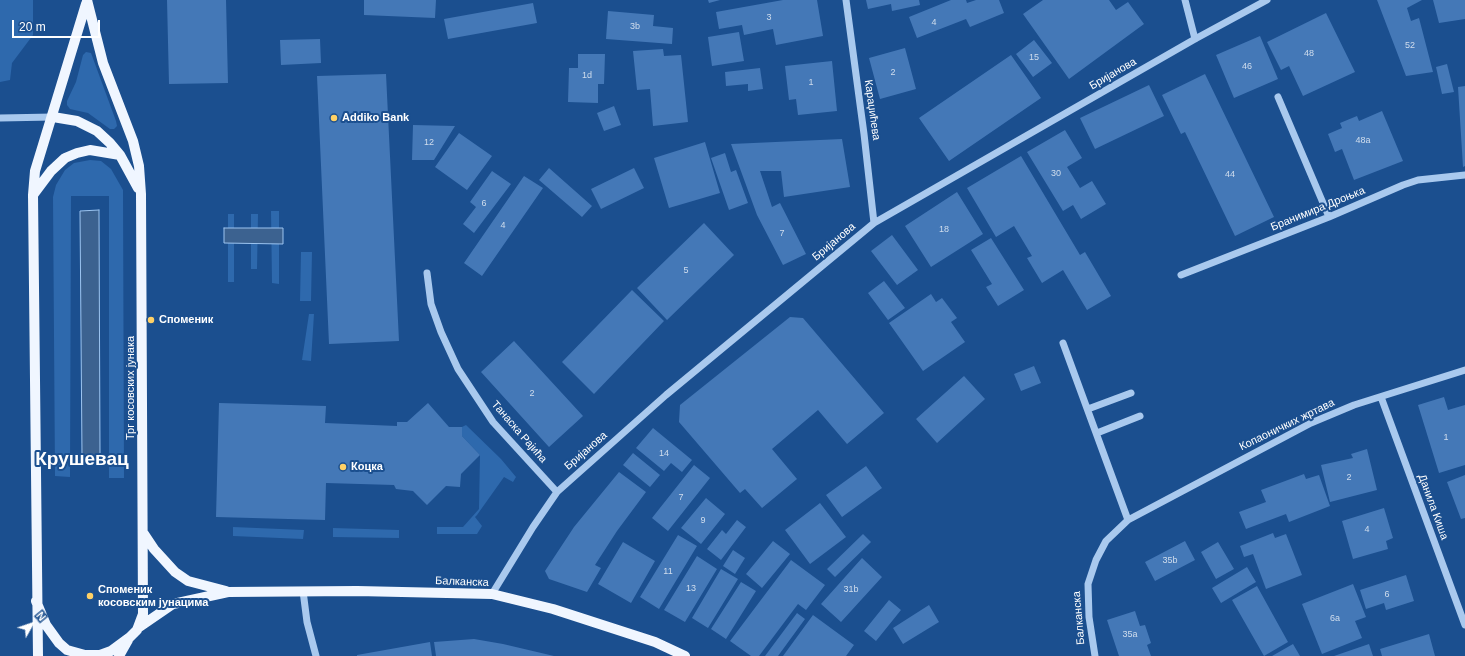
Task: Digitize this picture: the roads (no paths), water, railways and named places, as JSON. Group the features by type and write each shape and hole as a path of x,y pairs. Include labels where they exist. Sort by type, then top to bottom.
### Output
{"main road":[{"name":"Трг косовских јунака","path":"87,1 103,63 132,141 138,166 141,194 144,534 143,614 133,633 111,651 100,655 85,655 68,650 59,643 46,625 36,602 33,195 35,171 43,143 53,117 87,1"},
{"path":"53,117 78,121 97,131 120,155 141,194"},
{"path":"33,195 51,172 65,158 90,150 120,155"},
{"name":"Балканска","path":"144,534 154,549 175,572 188,580 228,592"},
{"name":"Балканска","path":"133,633 173,604 228,592 357,591 492,594 560,611 655,642 685,656"},
{"path":"36,602 38,656"},
{"path":"119,656 133,633"}],"street":[{"name":"Караџићева","path":"846,0 874,223"},
{"path":"1185,0 1195,39"},
{"name":"Бријанова","path":"492,594 557,492 666,395 874,223 1195,39 1267,0"},
{"path":"1278,97 1329,217"},
{"path":"0,118 53,117"},
{"name":"Бранимира Дроњка","path":"1181,275 1329,217 1418,180 1465,175"},
{"name":"Танаска Рајића","path":"427,273 431,304 441,332 458,369 493,422 557,492"},
{"path":"1063,343 1128,520"},
{"name":"Копаоничких жртава","path":"1128,520 1312,423 1354,405 1425,381 1465,370"},
{"path":"1088,409 1131,393"},
{"name":"Данила Киша","path":"1381,397 1465,625"},
{"path":"1097,433 1140,416"},
{"name":"Балканска","path":"1095,656 1089,617 1088,584 1096,560 1106,541 1128,520"},
{"path":"303,592 307,622 316,656"}],"place":[{"name":"Addiko Bank","path":"334,118"},
{"name":"Споменик","path":"151,320"},
{"name":"Коцка","path":"343,467"},
{"name":"Споменик косовским јунацима","path":"90,596"}],"district":[{"name":"Крушевац","path":"82,460"}]}
